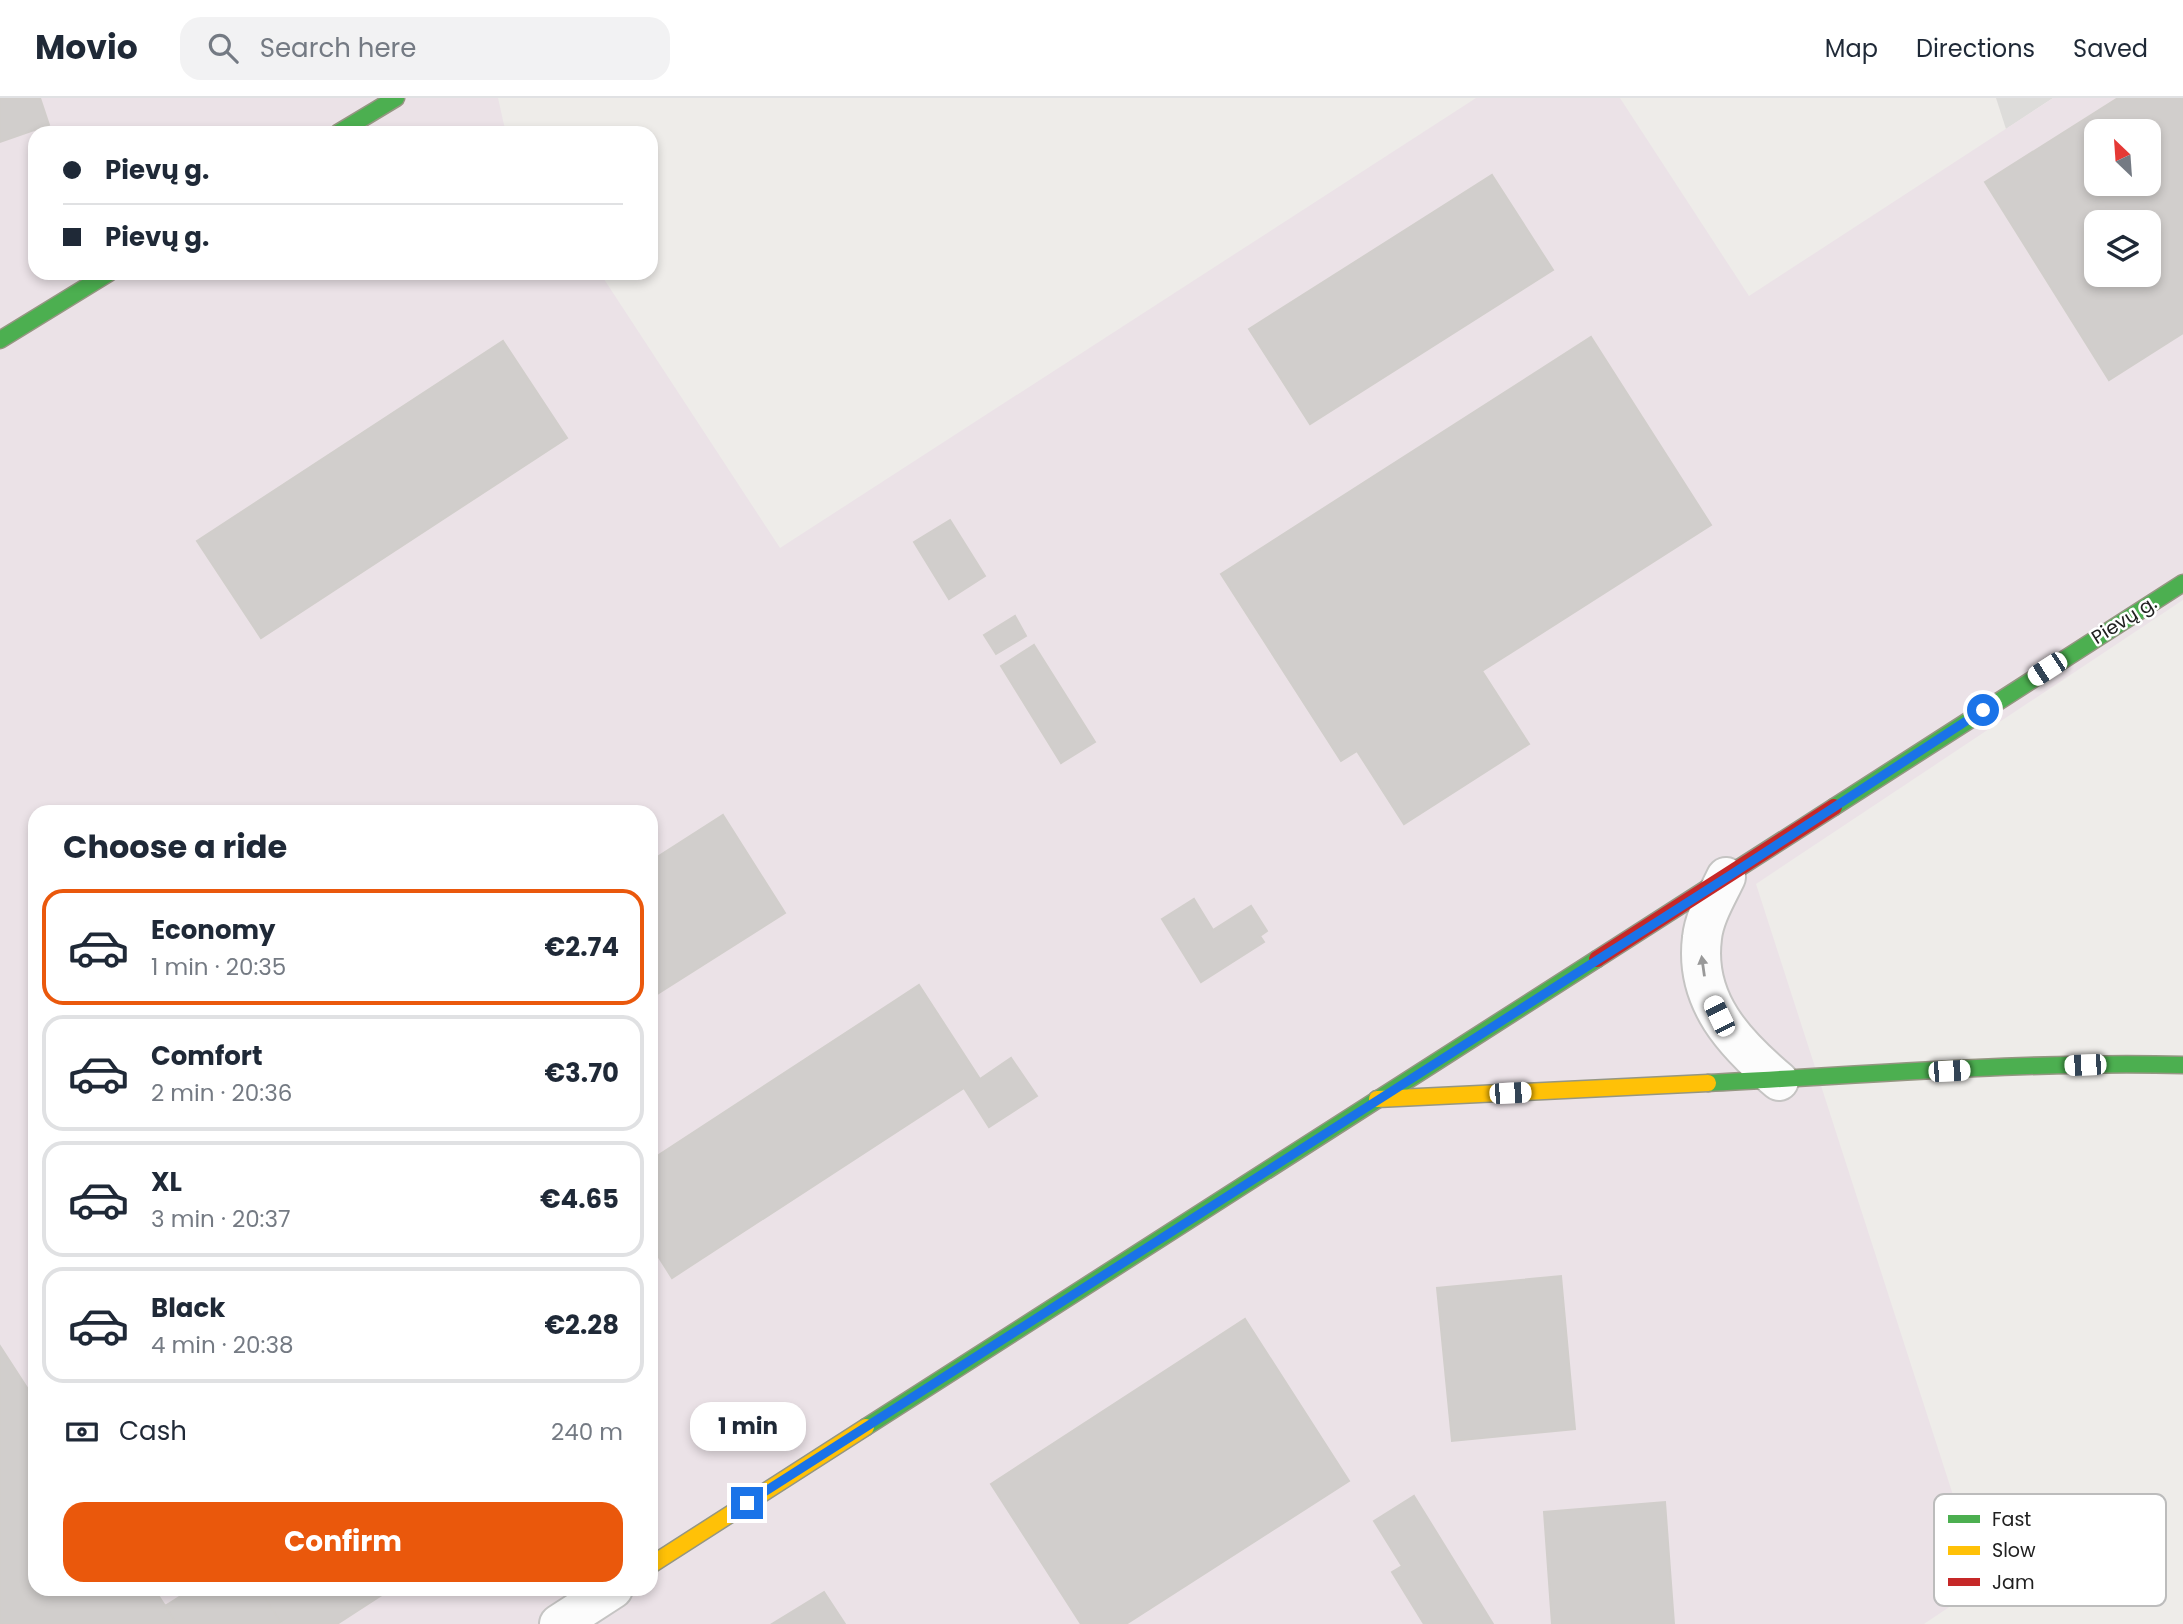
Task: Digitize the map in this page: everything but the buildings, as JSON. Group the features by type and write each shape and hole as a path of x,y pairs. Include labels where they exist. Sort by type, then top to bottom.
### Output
{"street":[{"path":"350,126 396,98"},
{"path":"0,340 98,280"},
{"name":"Pievų g.","path":"658,1560 2183,583"},
{"path":"1726,877 1709,912 1702,937 1707,991 1732,1037 1747,1054 1779,1081"},
{"path":"1376,1099 2004,1068 2183,1065"},
{"path":"559,1624 602,1596"}],"shaded area":[{"path":"0,98 498,98 505,126 28,126 28,280 605,280 780,548 1476,98 1620,98 1749,296 2053,98 2183,98 2183,600 1756,884 1953,1494 1934,1494 1934,1606 1951,1606 1924,1624 0,1624"},
{"path":"1996,98 2053,98 2006,129"}],"traffic: fast":[{"path":"350,126 396,98"},
{"path":"0,340 98,280"},
{"path":"1834,807 2183,583"},
{"path":"866,1427 1597,959"},
{"path":"1708,1083 2005,1067 2183,1065"}],"traffic: slow":[{"path":"1377,1099 1708,1083"},
{"path":"658,1561 866,1427"}],"traffic: jam":[{"path":"1597,959 1834,807"}],"route":[{"path":"747,1503 1732,874 1983,710"}]}
